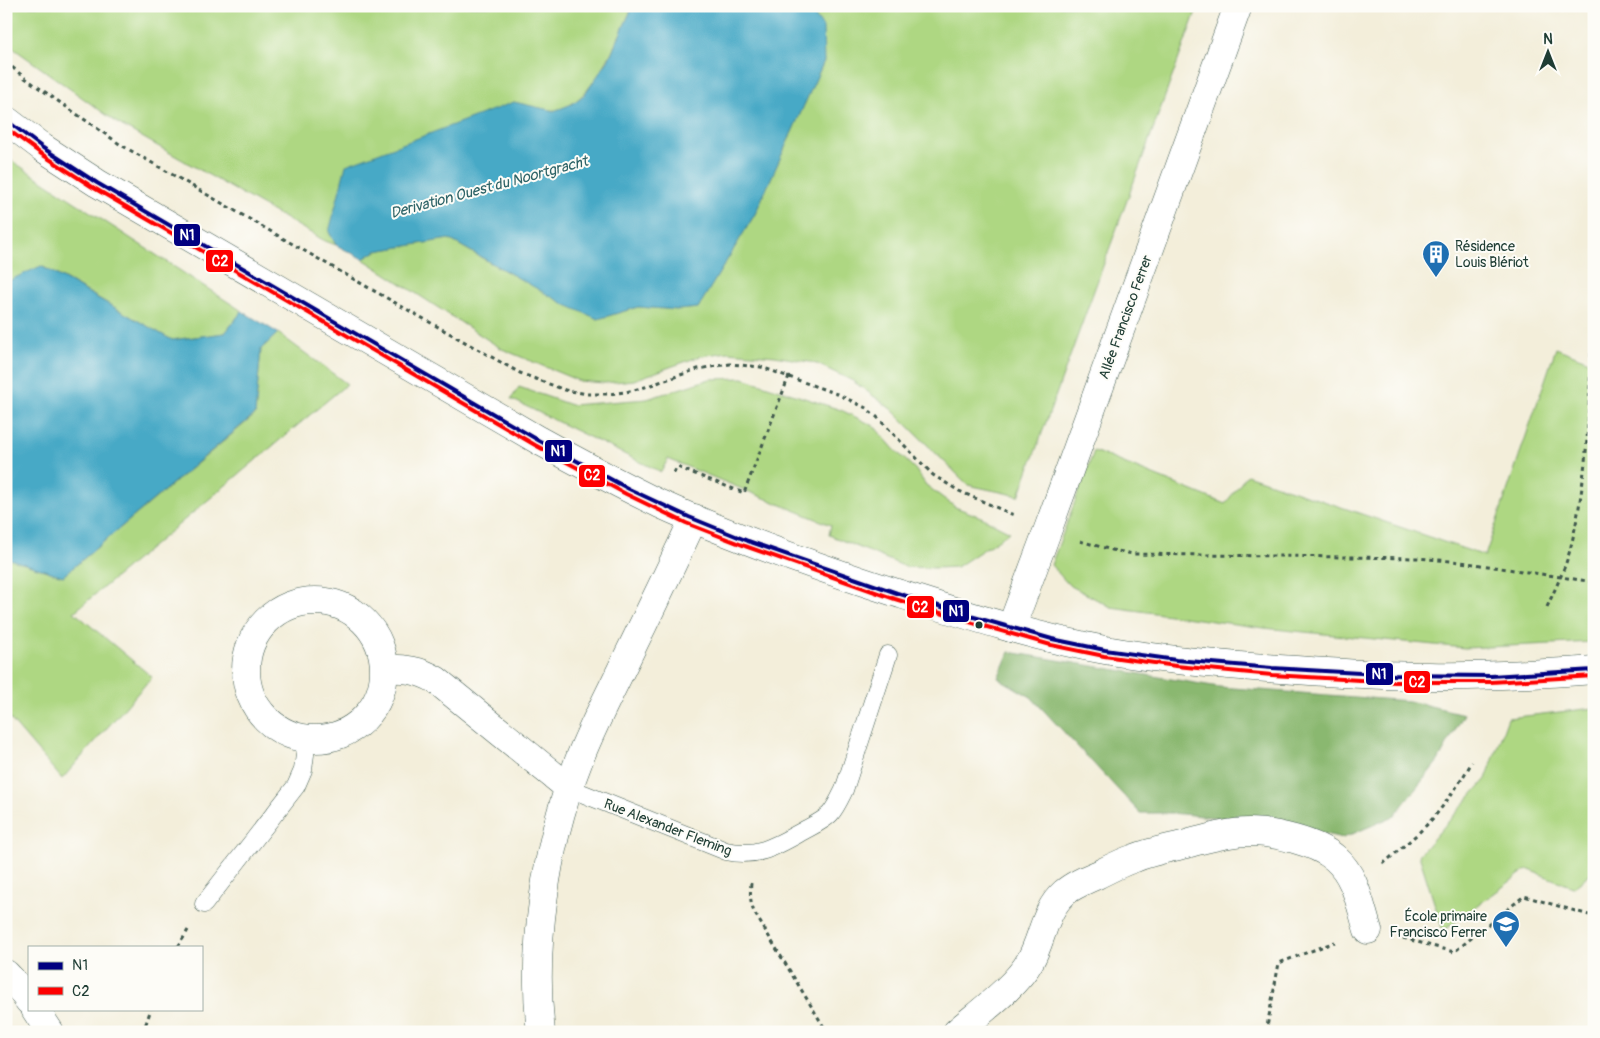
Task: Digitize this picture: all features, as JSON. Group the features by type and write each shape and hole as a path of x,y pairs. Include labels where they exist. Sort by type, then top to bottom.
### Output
{"street":[{"name":"Allée Francisco Ferrer","path":"1011,628 1238,6"},
{"path":"6,120 68,165 221,256 600,474 659,503 771,550 853,579 1011,628 1074,644 1123,653 1188,661 1276,669 1426,676 1537,674 1594,670"},
{"path":"541,1032 539,972 542,920 549,866 561,813 594,725 694,518"},
{"path":"308,601 327,602 345,608 361,618 373,633 381,650 385,669 383,687 376,704 365,719 342,734 325,739 307,739 288,734 272,725 258,711 250,694 246,675 248,655 254,638 266,622 280,610 308,601"},
{"path":"385,669 412,670 425,673 436,680 569,788"},
{"path":"957,1032 1025,969 1036,950 1051,907 1057,899 1076,885 1135,858 1225,834 1249,832 1272,834 1317,847 1326,852 1343,866 1349,874 1355,887 1368,930"},
{"path":"6,974 28,1000"},
{"path":"36,1010 50,1032"}],"lane":[{"name":"Rue Alexander Fleming","path":"569,788 726,851 740,854 754,853 767,849 822,820 831,813 838,803 844,790 888,655"},
{"path":"204,904 296,786 303,770 307,739"}],"path":[{"path":"6,62 25,78 121,145 520,373 565,390 586,394 626,392 645,388 698,369 730,364 761,367 837,394 866,408 878,417 933,475 959,491 1017,517"},
{"path":"1547,607 1561,578 1571,547 1582,495 1588,439 1592,336"},
{"path":"659,503 676,467 744,493 789,376"},
{"path":"1048,529 1105,548 1133,554 1418,558 1461,562 1594,582"},
{"path":"1355,887 1406,844 1433,818 1456,789 1472,762"},
{"path":"754,853 751,905 827,1032"},
{"path":"1266,1032 1279,963 1368,930 1454,952 1524,896 1590,915"},
{"path":"143,1032 151,1010"}],"green space":[{"path":"6,6 633,6 603,68 582,96 569,105 555,110 514,102 329,232 336,245 325,241 119,124 6,43"},
{"path":"805,6 1198,6 1019,496 968,485 891,409 853,381 815,363 775,356 728,352 701,356 634,380 604,383 579,381 502,349 363,259 376,251 449,239 494,265 598,319 638,307 678,310 698,308 755,214 824,61 813,13"},
{"path":"6,157 242,311 225,333 172,340 42,266 6,282"},
{"path":"278,333 347,384 74,612 152,677 62,779 6,714 6,558 63,576 255,415 261,349"},
{"path":"1556,348 1594,363 1594,642 1465,648 1264,628 1111,607 1069,585 1051,565 1094,451 1225,504 1247,475 1485,556"},
{"path":"743,378 841,410 874,426 915,469 926,485 955,507 981,517 1010,532 957,567 906,567 829,535 831,525 668,459 661,472 511,399 519,387 571,405 647,399 710,379"},
{"path":"1009,652 1219,687 1409,701 1464,714 1438,761 1394,816 1343,838 1275,823 1171,813 1140,813 1031,697 998,678"},
{"path":"1594,708 1594,871 1573,887 1527,869 1443,931 1419,855 1486,779 1508,718"}],"water":[{"name":"Derivation Ouest du Noortgracht","path":"633,6 805,6 813,13 823,27 824,61 755,214 698,308 678,310 638,307 598,319 566,305 449,239 376,251 363,259 336,245 329,232 346,165 514,102 554,111 572,104 584,95 608,61"},
{"path":"41,266 172,340 225,333 242,311 278,333 261,349 255,414 63,576 6,558 6,282"}],"transit line":[{"name":"N1","path":"6,120 43,148 97,183 538,440 629,489 689,517 748,541 897,593 1052,639 1105,650 1176,660 1395,675 1491,676 1594,670"},
{"name":"C2","path":"6,128 40,153 94,188 535,445 626,494 686,523 895,599 1051,645 1104,656 1176,666 1272,675 1395,682 1491,682 1594,676"}],"place":[{"name":"Résidence Louis Blériot","path":"1436,278"},
{"name":"École primaire Francisco Ferrer","path":"1506,948"}]}
